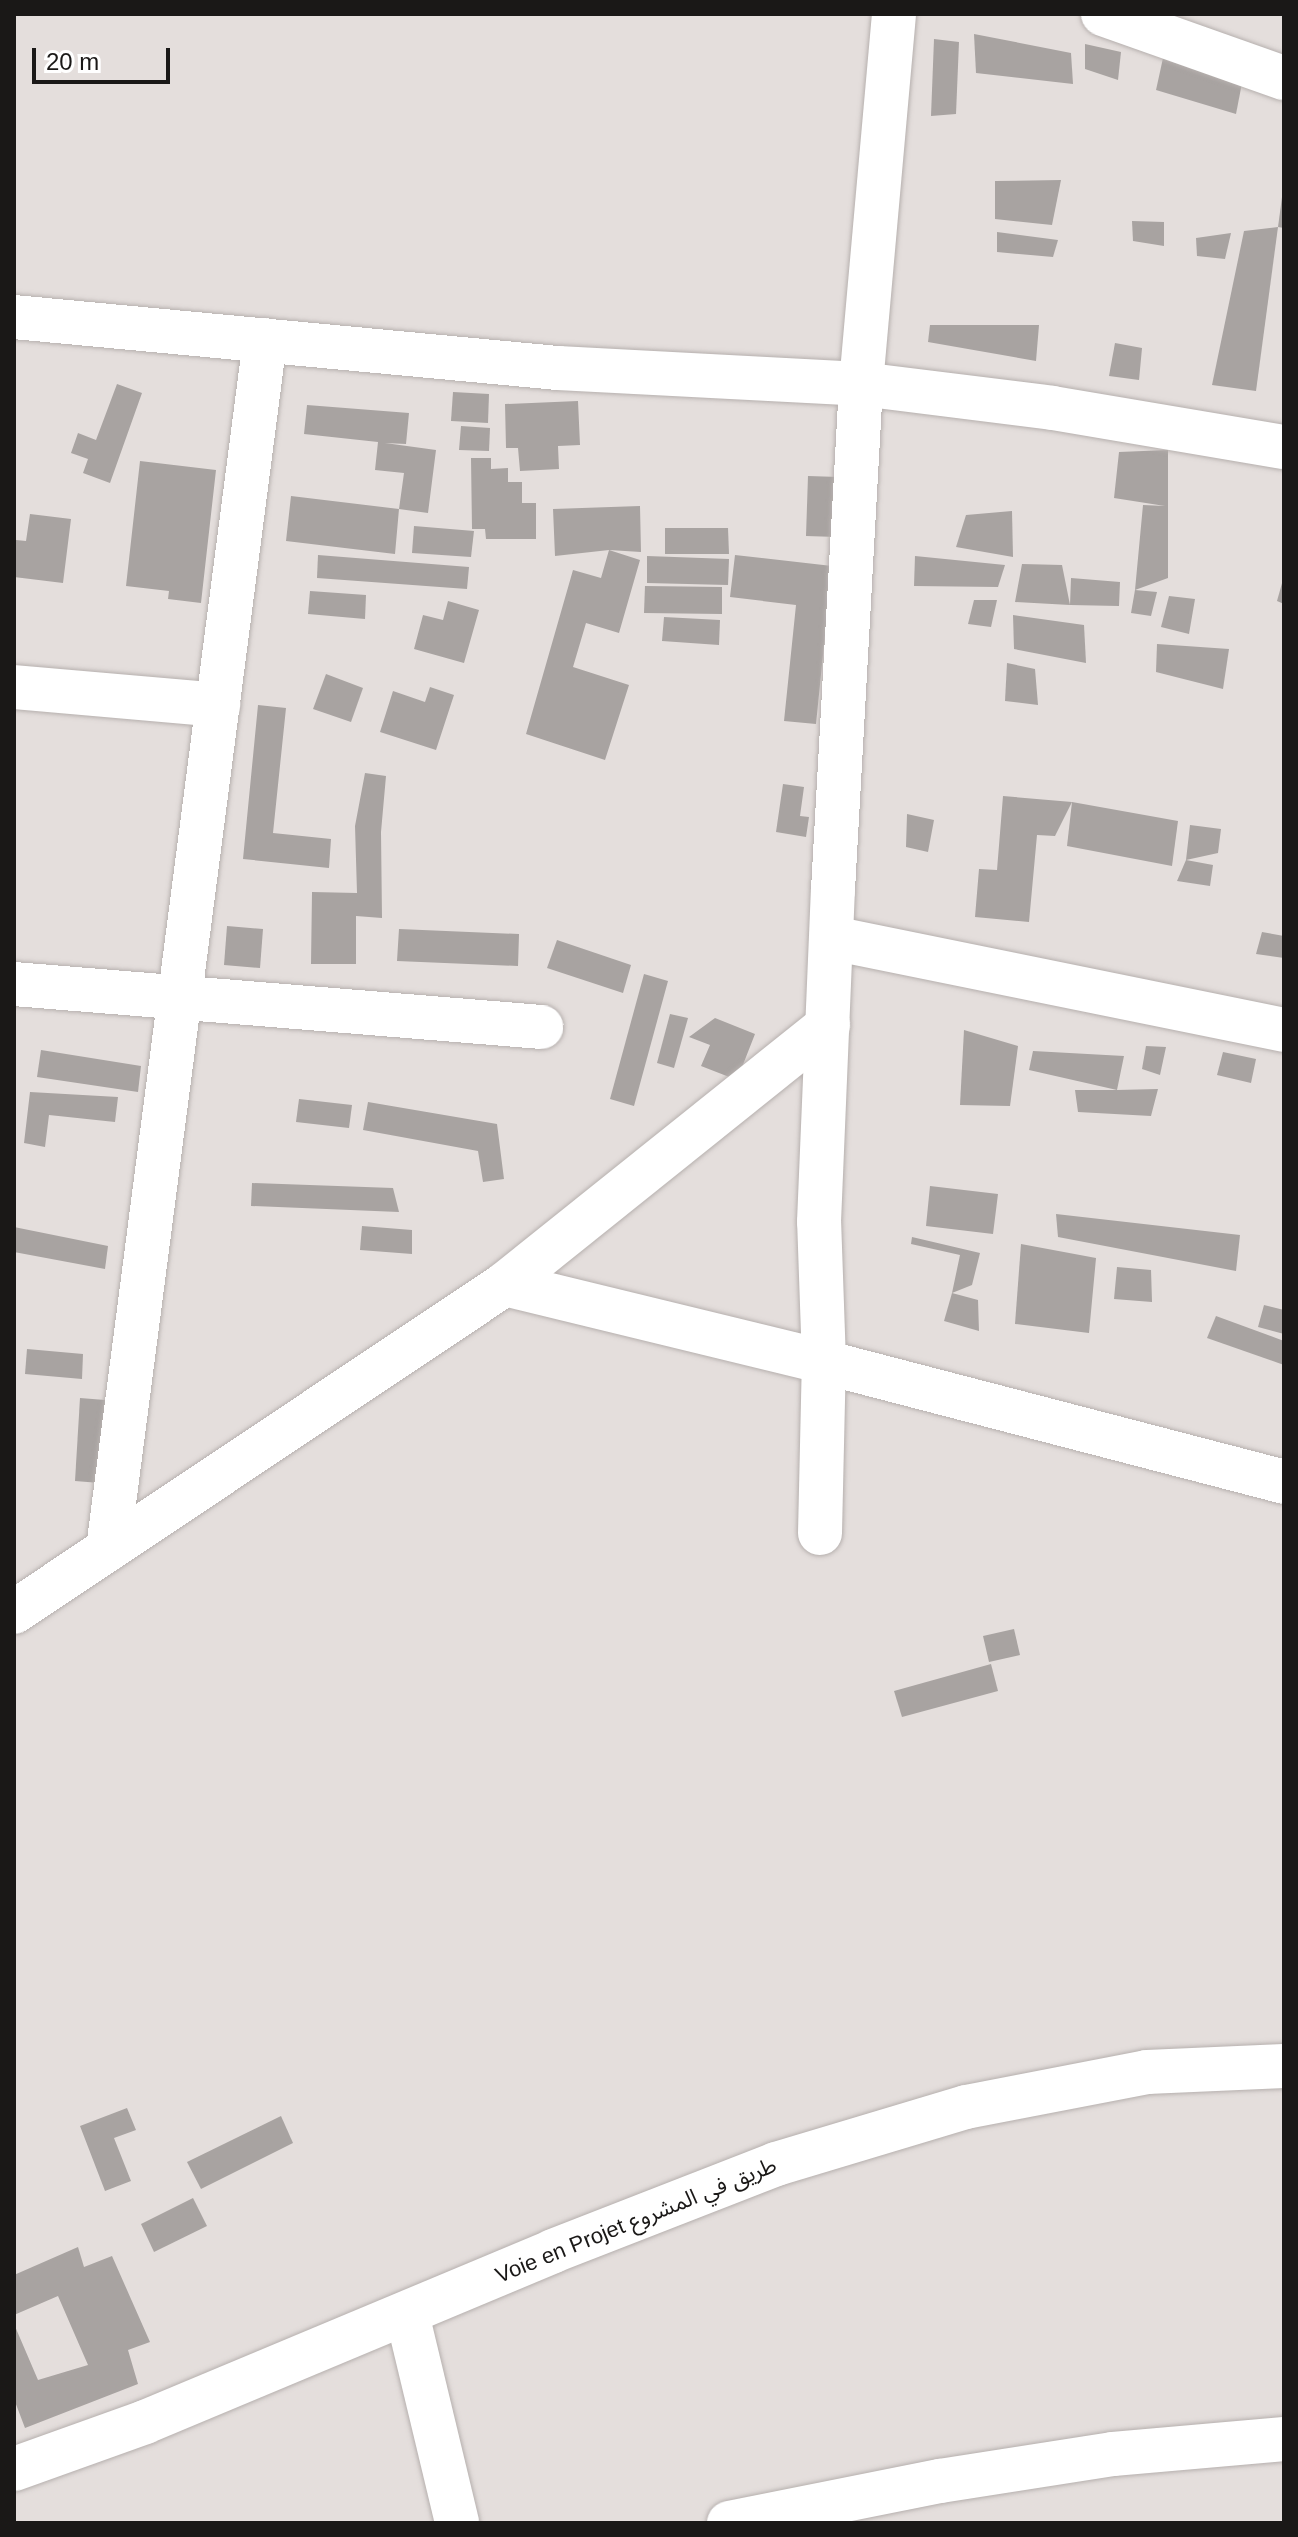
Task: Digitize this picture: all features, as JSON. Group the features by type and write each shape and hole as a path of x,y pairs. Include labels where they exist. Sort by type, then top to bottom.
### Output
{"street":[{"path":"820,1533 824,1362 819,1222 832,938 861,384 894,14"},
{"path":"1103,14 1284,78"},
{"path":"14,317 558,368 861,384 1053,408 1284,447"},
{"path":"108,1549 265,340"},
{"path":"14,687 218,705"},
{"path":"832,938 1284,1030"},
{"path":"14,984 541,1027"},
{"path":"14,1612 505,1284 828,1025"},
{"path":"505,1284 824,1362 1284,1482"},
{"name":"Voie en Projet طريق في المشروع","path":"14,2469 145,2422 553,2251 776,2164 966,2107 1147,2072 1284,2066"},
{"path":"407,2314 457,2523"},
{"path":"729,2523 940,2481 1113,2454 1284,2439"}],"building":[{"path":"974,34 1071,53 1073,84 976,73"},
{"path":"934,39 959,42 956,114 931,116"},
{"path":"1085,44 1121,52 1118,80 1085,69"},
{"path":"1163,58 1242,83 1236,114 1156,90"},
{"path":"1061,180 1052,225 995,219 995,181"},
{"path":"1284,197 1284,228 1278,227"},
{"path":"1132,221 1164,222 1164,246 1133,241"},
{"path":"1278,227 1256,391 1212,385 1244,231"},
{"path":"997,232 1058,240 1053,257 997,252"},
{"path":"1231,233 1225,259 1197,256 1196,238"},
{"path":"930,325 1039,325 1036,361 928,342"},
{"path":"1115,343 1142,348 1139,380 1109,376"},
{"path":"117,384 142,393 110,483 83,473 88,459 71,453 78,433 96,440"},
{"path":"453,392 489,394 488,423 451,421"},
{"path":"578,401 580,445 558,446 559,469 520,471 518,448 506,448 505,404"},
{"path":"307,405 409,413 406,444 385,443 436,450 428,513 399,509 404,473 375,470 378,442 304,434"},
{"path":"461,426 490,428 489,451 459,450"},
{"path":"1168,450 1168,578 1135,590 1143,505 1165,506 1114,498 1119,452"},
{"path":"471,458 491,458 491,469 508,468 508,482 522,482 522,503 536,503 536,539 486,539 485,529 472,529"},
{"path":"140,461 216,470 201,603 168,599 169,591 126,586"},
{"path":"808,476 839,477 837,537 806,536"},
{"path":"291,496 399,509 395,554 286,541"},
{"path":"640,506 641,552 609,550 555,556 553,509"},
{"path":"1012,511 1013,557 956,547 966,515"},
{"path":"30,514 71,519 63,583 14,577 16,540 26,541"},
{"path":"414,526 474,531 471,557 412,553"},
{"path":"665,528 728,528 729,554 665,554"},
{"path":"609,550 640,560 619,633 586,623 573,667 629,685 605,760 526,734 573,570 601,578"},
{"path":"318,555 469,567 467,589 317,578"},
{"path":"735,555 832,566 816,724 784,721 796,605 730,597"},
{"path":"647,556 729,559 728,585 647,583"},
{"path":"915,556 1005,565 998,587 914,586"},
{"path":"1022,564 1062,565 1070,605 1015,602"},
{"path":"1284,576 1284,604 1277,601"},
{"path":"1071,578 1120,582 1119,606 1070,605"},
{"path":"645,586 722,587 722,614 644,613"},
{"path":"1135,590 1157,592 1151,616 1131,613"},
{"path":"310,591 366,595 365,619 308,614"},
{"path":"1169,596 1195,599 1189,634 1161,627"},
{"path":"974,600 997,600 991,627 968,624"},
{"path":"448,601 479,610 464,663 414,649 423,615 443,620"},
{"path":"1013,615 1084,625 1086,663 1014,649"},
{"path":"664,617 720,620 719,645 662,641"},
{"path":"1157,644 1229,649 1223,689 1156,672"},
{"path":"1007,663 1035,669 1038,705 1005,701"},
{"path":"326,674 363,688 351,722 313,709"},
{"path":"430,687 454,695 436,750 380,732 393,691 425,702"},
{"path":"258,705 286,708 273,833 331,839 329,868 243,859"},
{"path":"365,773 386,776 381,832 382,918 356,916 356,964 311,964 312,892 357,893 355,826"},
{"path":"783,784 804,787 800,816 809,817 806,837 776,832"},
{"path":"1003,796 1072,802 1055,836 1037,835 1029,922 975,917 979,869 997,870"},
{"path":"1072,802 1178,821 1172,866 1067,846"},
{"path":"907,814 934,820 928,852 906,847"},
{"path":"1190,825 1221,829 1218,853 1186,860"},
{"path":"1186,860 1213,865 1210,886 1177,881"},
{"path":"227,926 263,929 260,968 224,965"},
{"path":"399,929 519,934 518,966 397,961"},
{"path":"1262,932 1284,936 1284,958 1256,954"},
{"path":"557,940 631,965 623,993 547,968"},
{"path":"644,974 668,981 634,1106 610,1099"},
{"path":"670,1014 688,1018 674,1068 657,1063"},
{"path":"715,1018 755,1034 737,1080 701,1066 710,1045 689,1037"},
{"path":"964,1030 1018,1046 1010,1106 960,1105"},
{"path":"1146,1046 1166,1047 1160,1075 1142,1069"},
{"path":"41,1050 141,1066 138,1092 37,1077"},
{"path":"1033,1051 1124,1056 1117,1090 1029,1070"},
{"path":"1223,1052 1256,1059 1251,1083 1217,1075"},
{"path":"1158,1089 1151,1116 1078,1112 1075,1090"},
{"path":"30,1092 118,1097 115,1122 49,1115 45,1147 24,1143"},
{"path":"299,1099 352,1105 349,1128 296,1122"},
{"path":"368,1102 497,1124 504,1179 483,1182 478,1151 363,1130"},
{"path":"252,1183 393,1188 399,1212 251,1206"},
{"path":"930,1186 998,1194 993,1234 926,1226"},
{"path":"1056,1214 1240,1235 1236,1271 1058,1237"},
{"path":"362,1226 412,1230 412,1254 360,1250"},
{"path":"14,1227 108,1246 105,1269 14,1252"},
{"path":"912,1237 980,1253 972,1285 952,1293 960,1255 911,1244"},
{"path":"1021,1244 1096,1258 1089,1333 1015,1324"},
{"path":"1117,1267 1151,1270 1152,1302 1114,1299"},
{"path":"952,1293 978,1300 979,1331 944,1321"},
{"path":"1264,1305 1284,1310 1284,1334 1258,1327"},
{"path":"1216,1316 1284,1341 1284,1365 1207,1338"},
{"path":"27,1349 83,1354 82,1379 25,1374"},
{"path":"80,1398 105,1400 100,1483 75,1481"},
{"path":"1014,1629 1020,1655 989,1662 983,1636"},
{"path":"991,1664 998,1691 902,1717 894,1691"},
{"path":"127,2108 136,2130 114,2138 131,2181 105,2191 80,2126"},
{"path":"281,2116 293,2143 201,2189 187,2162"},
{"path":"193,2198 207,2226 154,2252 141,2224"},
{"path":"78,2247 84,2267 112,2256 150,2342 128,2350 138,2384 25,2428 14,2399 14,2324 38,2380 88,2365 58,2296 14,2315 14,2275"}]}
